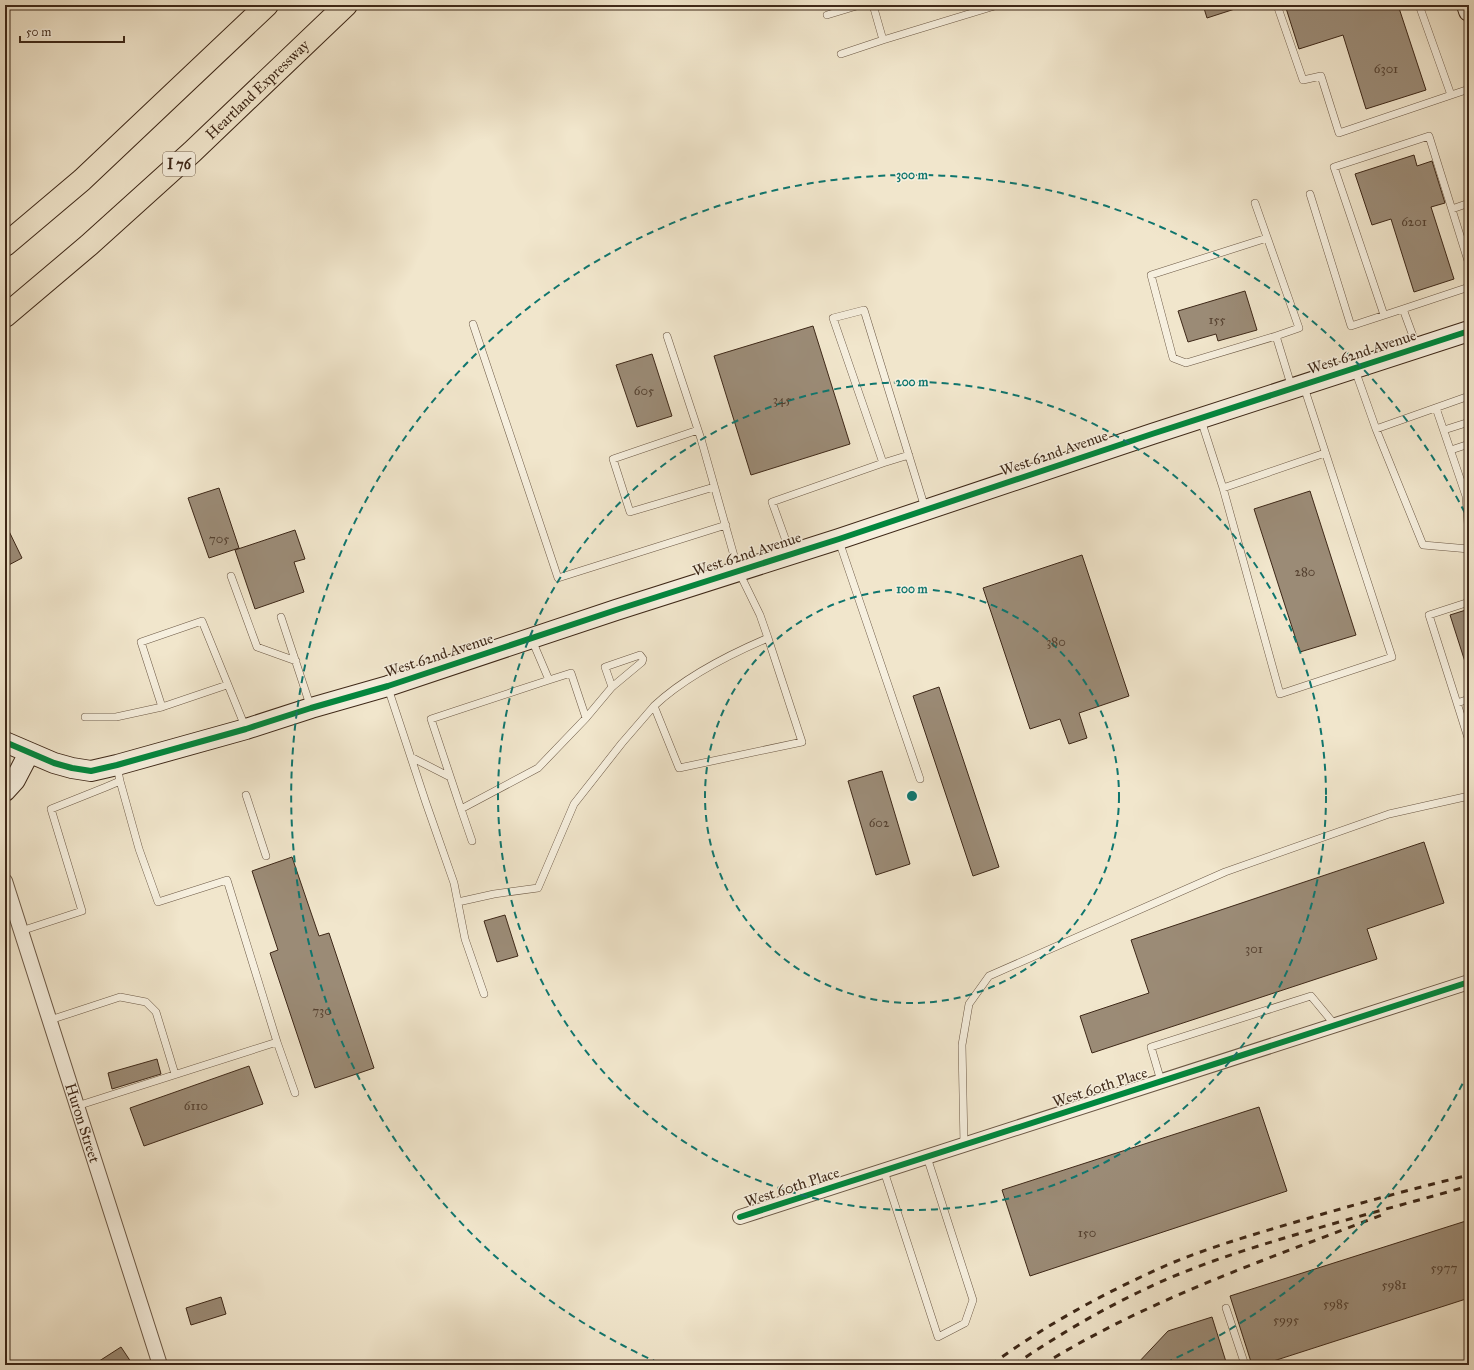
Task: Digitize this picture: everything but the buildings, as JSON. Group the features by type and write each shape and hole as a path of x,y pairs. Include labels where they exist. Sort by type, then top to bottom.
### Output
{"highway":[{"path":"5,245 82,180 267,5"},
{"name":"Heartland Expressway","path":"5,316 89,244 192,152 346,5"}],"street":[{"path":"1467,5 1469,11"},
{"name":"West 62nd Avenue","path":"29,753 54,763 91,771 118,773 246,729 311,708 388,686 738,570 839,539 1200,418 1469,331"},
{"path":"5,742 29,753 15,780 5,791"},
{"name":"Huron Street","path":"5,881 160,1365"},
{"name":"West 60th Place","path":"740,1217 1469,982"}],"lane":[{"path":"827,15 860,5"},
{"path":"873,5 883,40"},
{"path":"841,54 998,5"},
{"path":"1277,5 1303,80 1320,76 1339,133 1469,89"},
{"path":"1419,5 1451,95"},
{"path":"1384,315 1334,167 1429,136 1469,264"},
{"path":"1310,194 1351,326 1469,287"},
{"path":"1255,202 1299,328 1186,363 1173,358 1151,275 1267,238"},
{"path":"1452,209 1469,203"},
{"path":"1403,309 1417,347"},
{"path":"883,463 833,318 864,310 926,510"},
{"path":"473,324 558,578 726,525"},
{"path":"654,706 679,768 802,742 760,615 738,570 698,430 667,336"},
{"path":"1200,418 1223,488 1280,694 1392,657 1325,453 1276,336"},
{"path":"1354,368 1376,429 1424,545 1469,549"},
{"path":"1376,429 1469,396"},
{"path":"1436,408 1466,496 1469,538"},
{"path":"1444,430 1466,423"},
{"path":"698,430 613,459 630,512 714,487"},
{"path":"1451,450 1469,444"},
{"path":"1223,488 1325,453"},
{"path":"791,554 772,502 909,455"},
{"path":"839,539 920,779"},
{"path":"231,576 257,647 296,661"},
{"path":"1469,602 1429,615 1469,741"},
{"path":"281,617 311,708"},
{"path":"162,707 141,642 202,621 246,729"},
{"path":"531,638 549,680"},
{"path":"458,902 494,894 538,888 574,804 622,743 654,706 677,687 705,669 737,651 768,638"},
{"path":"461,809 538,768 586,718 612,687 642,662 643,659 640,655 605,667 612,687"},
{"path":"472,841 431,719 571,673 586,718"},
{"path":"85,717 116,716 162,707 227,685"},
{"path":"388,686 454,883 465,938 484,994"},
{"path":"1457,702 1469,699"},
{"path":"411,757 450,776"},
{"path":"21,931 82,911 51,809 106,787 118,773"},
{"path":"118,773 139,849 158,902 227,880 277,1042 295,1093"},
{"path":"246,795 266,856"},
{"path":"964,1145 962,1045 969,1004 989,976 1225,872 1389,814 1469,796"},
{"path":"1161,1081 1151,1047 1311,996 1335,1025"},
{"path":"50,1020 120,997 146,1002 156,1012 175,1074"},
{"path":"77,1106 277,1042"},
{"path":"884,1170 938,1337 966,1324 973,1300 927,1157"},
{"path":"1226,1308 1245,1365"}],"railway":[{"path":"991,1365 1033,1336 1076,1310 1121,1286 1183,1258 1233,1241 1320,1215 1469,1175"},
{"path":"1014,1365 1107,1308 1186,1271 1283,1238 1469,1186"},
{"path":"1042,1365 1083,1341 1166,1300 1251,1265 1382,1215"}],"cycle path":[{"path":"5,742 54,763 91,771 246,729 311,708 388,686 1469,331"},
{"path":"740,1217 1469,982"}]}
